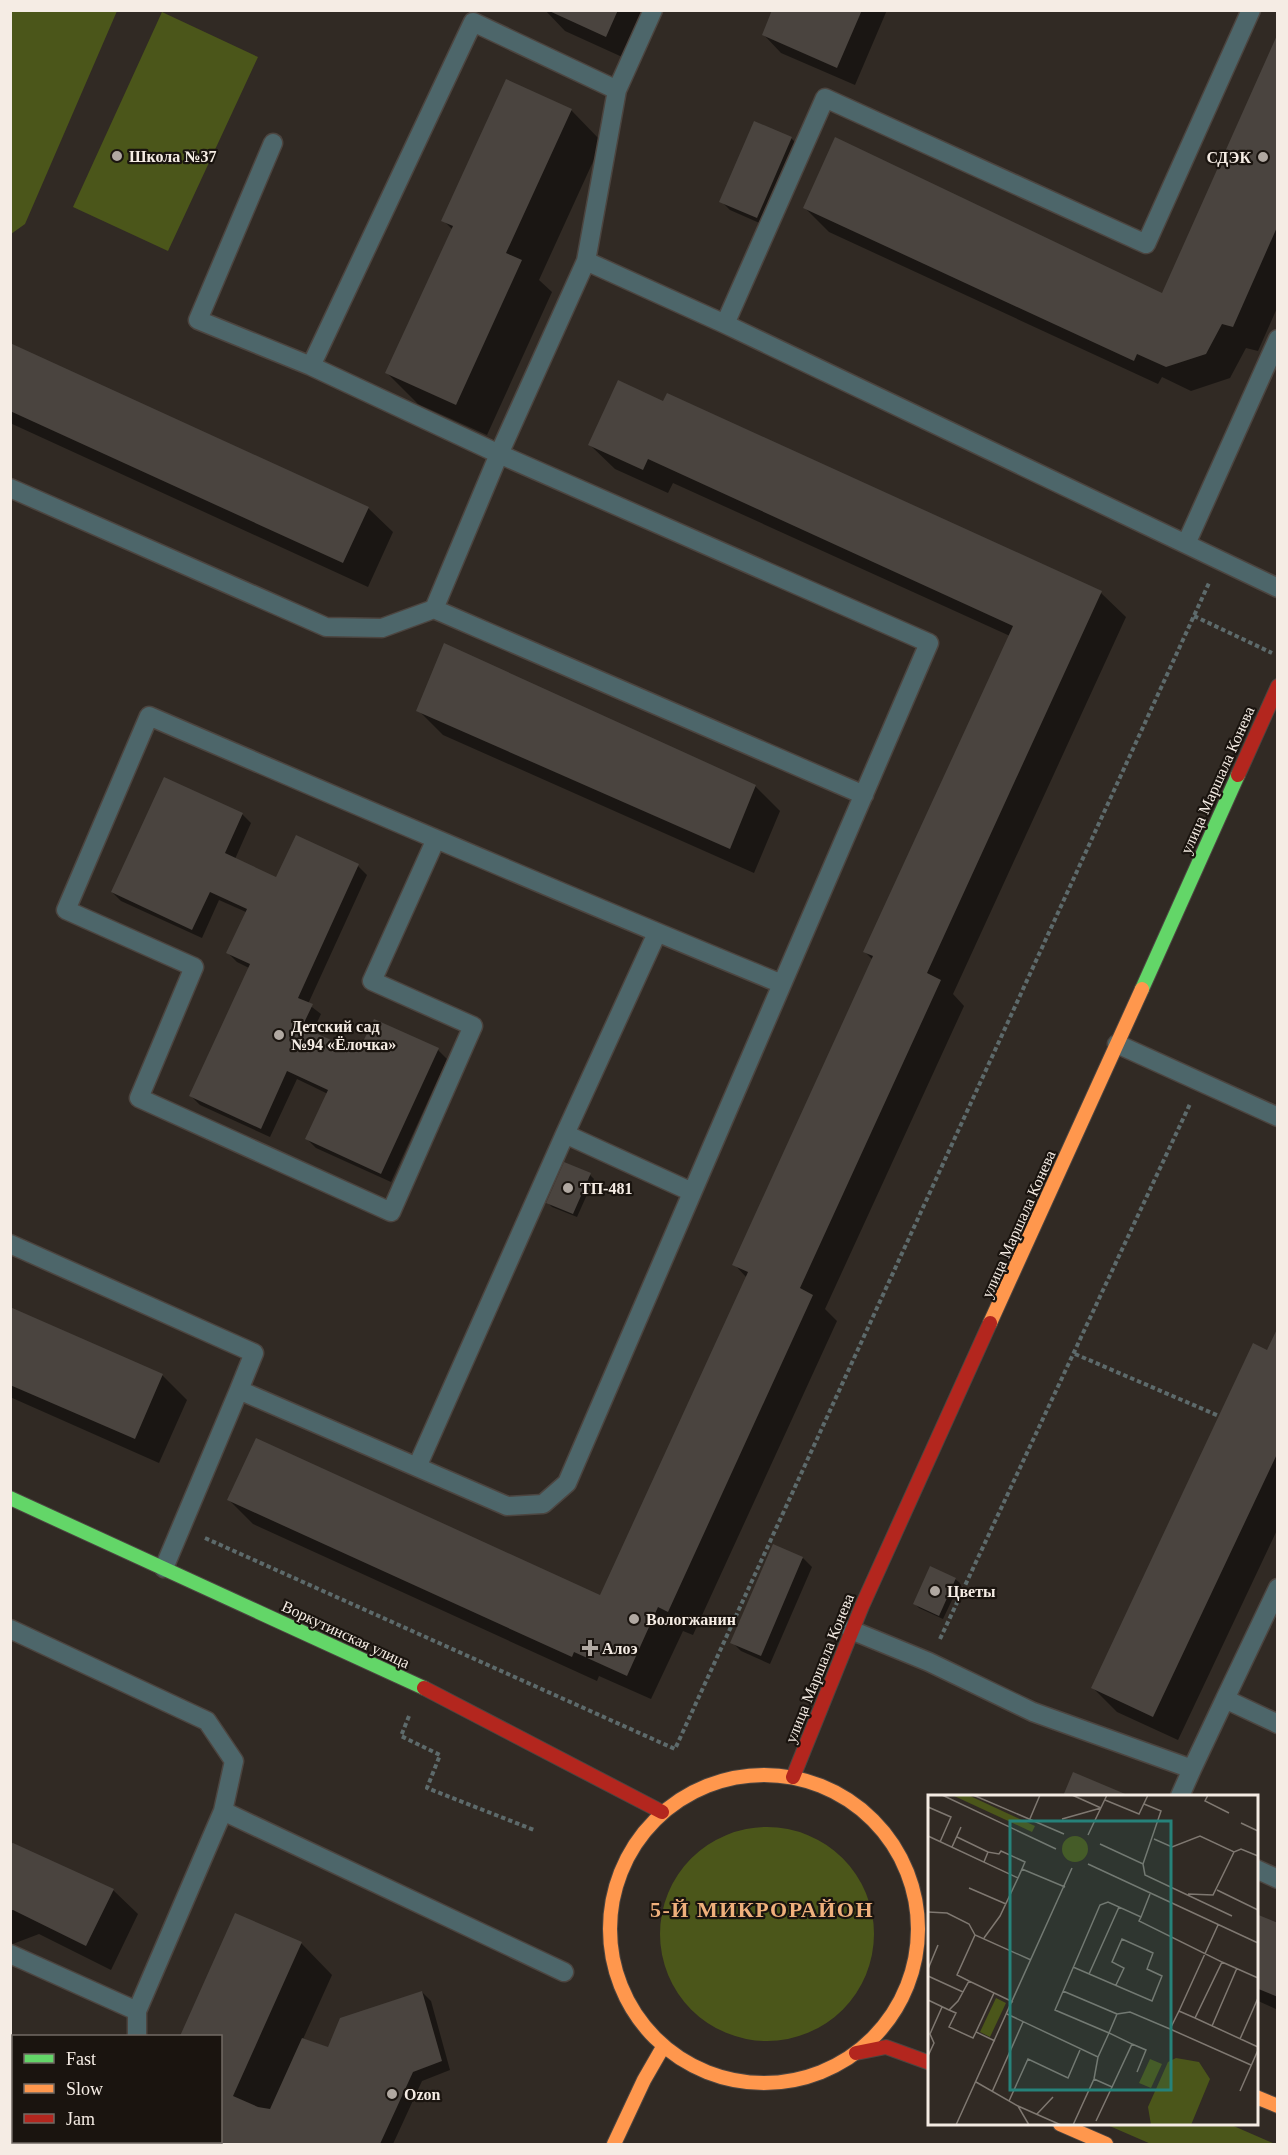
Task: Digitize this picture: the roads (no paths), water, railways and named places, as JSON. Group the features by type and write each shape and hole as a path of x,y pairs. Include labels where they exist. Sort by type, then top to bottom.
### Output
{"main road":[{"name":"улица Маршала Конева","path":"793,1777 851,1630 1117,1044 1273,709 1278,686"},
{"name":"Воркутинская улица","path":"10,1498 421,1686 662,1812"},
{"path":"773,1775 793,1777 819,1784 843,1796 865,1812 883,1831 898,1852 910,1877 924,1933 908,1985 895,2011 868,2044 856,2053 832,2067 806,2077 779,2082 751,2082 724,2078 698,2068 663,2047 643,2025 621,1989 614,1969 609,1926 616,1884 623,1864 640,1837 662,1812 696,1790 733,1777 773,1775"},
{"path":"614,2145 644,2080 663,2047"},
{"path":"856,2053 886,2047 928,2062"},
{"path":"1258,2097 1278,2106"},
{"path":"1062,2125 1106,2145"}],"lane":[{"path":"434,609 499,454 586,261 617,90 653,10"},
{"path":"725,324 825,98 1146,244 1251,10"},
{"path":"311,366 476,16 617,90"},
{"path":"239,1390 507,1506 543,1504 567,1484 929,643 499,454 311,366 198,320 273,143"},
{"path":"586,261 725,324 1278,588"},
{"path":"1186,544 1278,339"},
{"path":"10,488 326,627 382,628 434,609 864,795"},
{"path":"436,839 372,981 473,1026 390,1212 139,1098 194,967 66,910 149,716 782,984"},
{"path":"417,1467 657,933"},
{"path":"1117,1044 1278,1117"},
{"path":"565,1134 692,1192"},
{"path":"10,1244 254,1353 164,1568"},
{"path":"1181,1795 1278,1588"},
{"path":"10,1629 207,1720 234,1761 223,1811 137,2011 137,2035"},
{"path":"851,1630 929,1662 1033,1712 1192,1769"},
{"path":"1225,1699 1278,1724"},
{"path":"223,1811 564,1972"},
{"path":"1258,1869 1278,1879"},
{"path":"10,1954 137,2011"}],"place":[{"name":"Школа №37","path":"117,156"},
{"name":"СДЭК","path":"1263,157"},
{"name":"Детский сад №94 «Ёлочка»","path":"279,1035"},
{"name":"ТП-481","path":"568,1188"},
{"name":"Цветы","path":"935,1591"},
{"name":"Вологжанин","path":"634,1619"},
{"name":"Алоэ","path":"590,1648"},
{"name":"Ozon","path":"392,2094"}],"district":[{"name":"5-Й МИКРОРАЙОН","path":"762,1909"}]}
